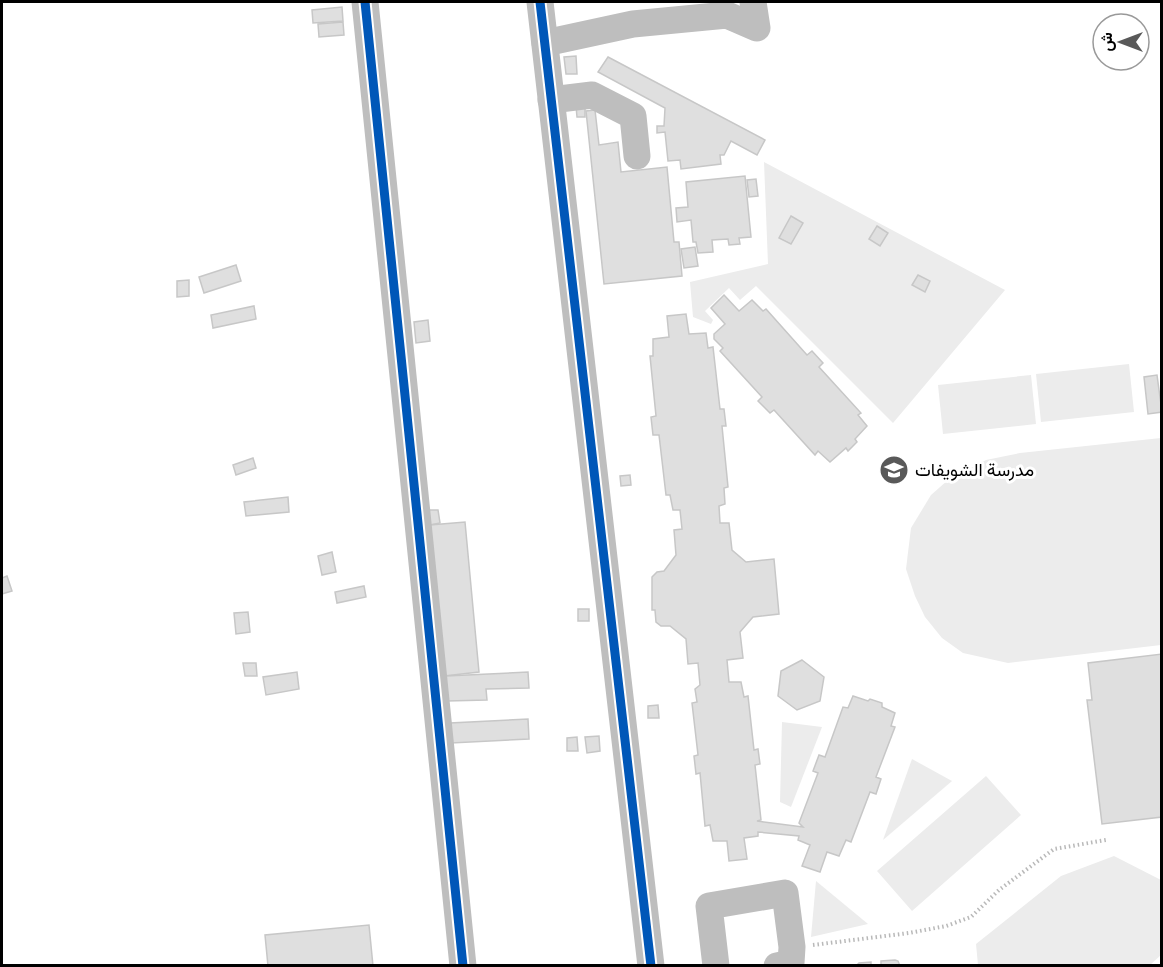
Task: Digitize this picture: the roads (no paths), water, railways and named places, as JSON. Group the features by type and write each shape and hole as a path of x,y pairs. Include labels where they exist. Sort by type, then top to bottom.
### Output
{"street":[{"path":"365,2 463,966"},
{"path":"540,2 651,966"},
{"path":"544,43 633,24 679,10 727,15 757,28 753,2"},
{"path":"551,100 592,95 633,116 637,156"},
{"path":"716,966 709,906 785,893 784,956"}],"place":[{"name":"مدرسة الشويفات","path":"894,470"}]}
